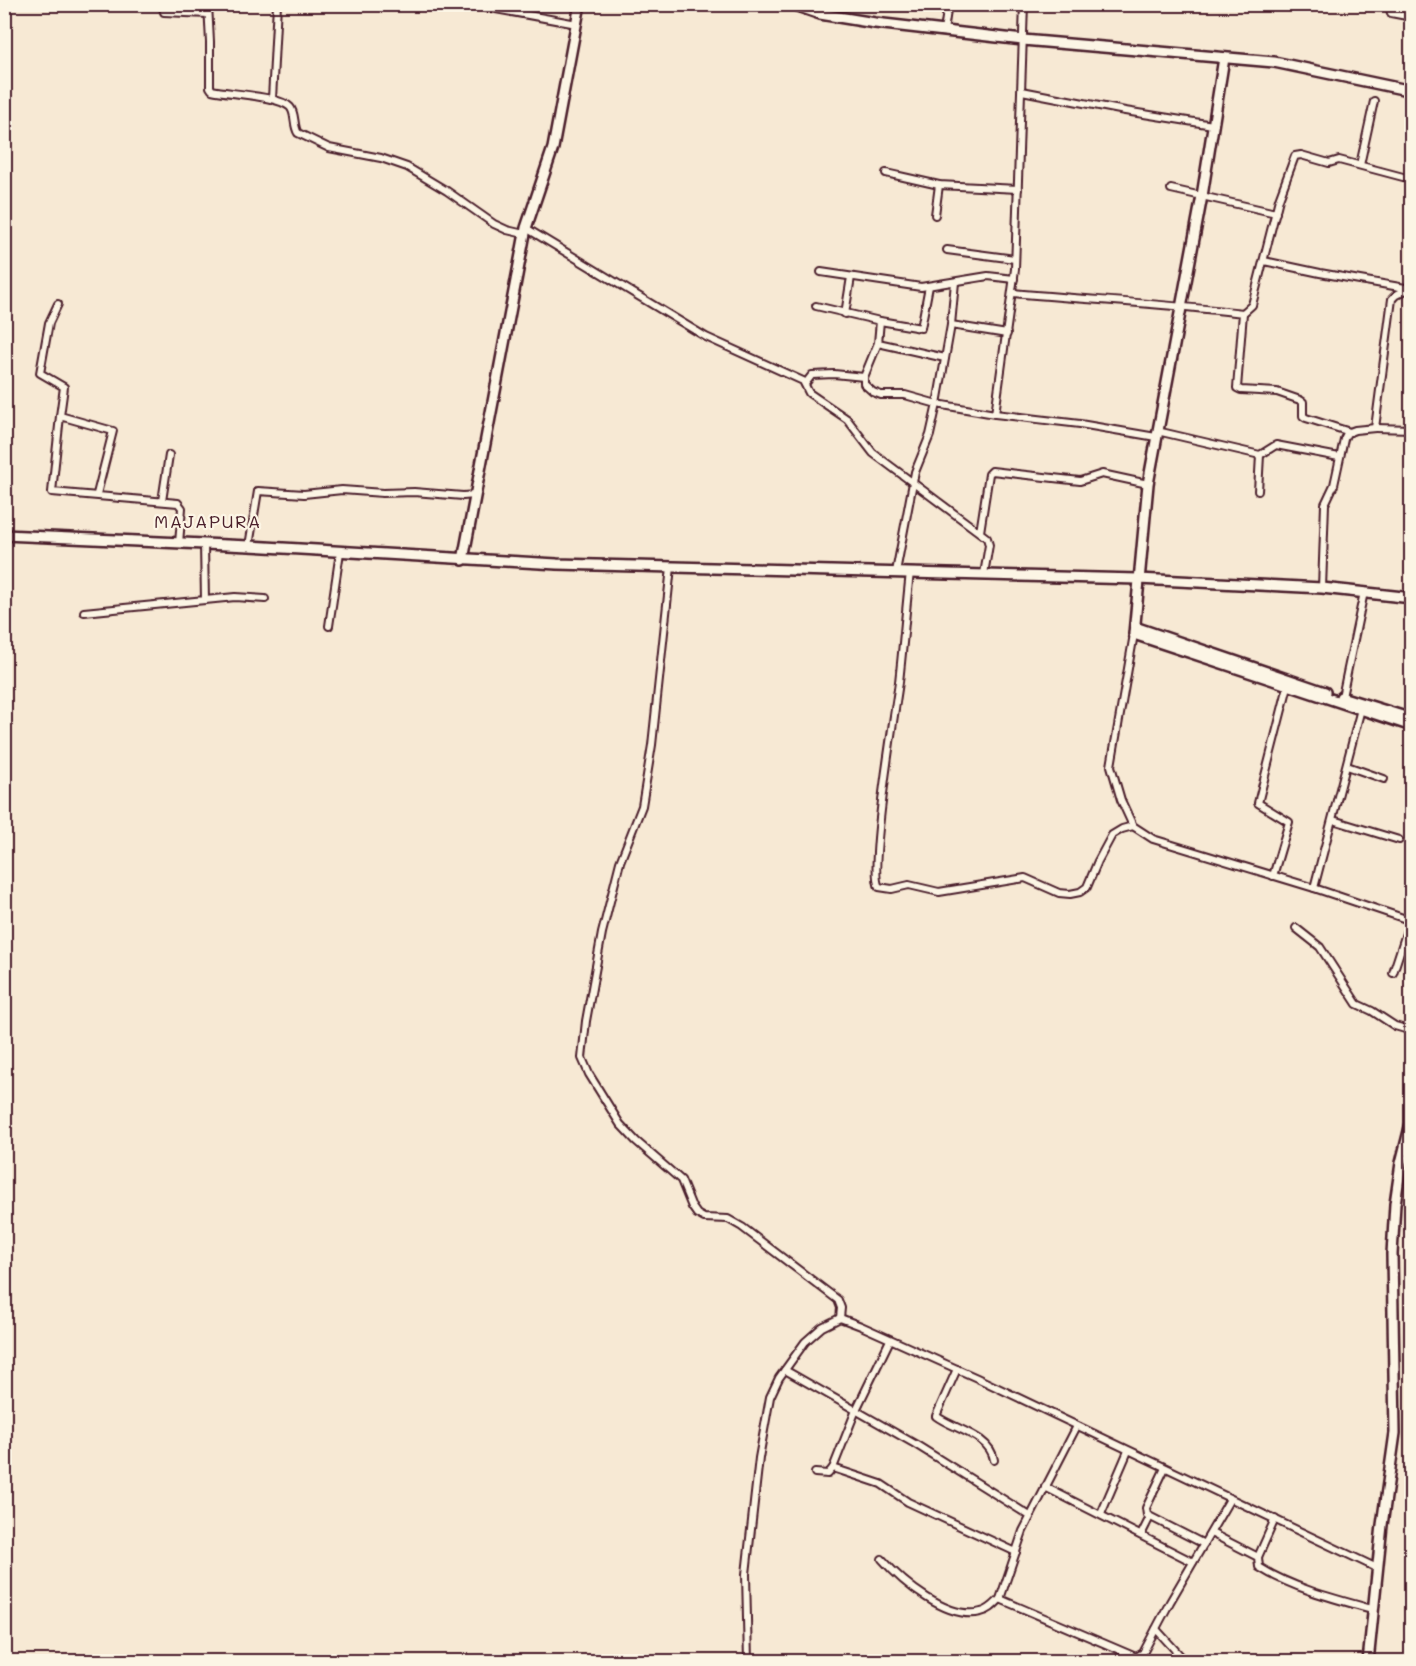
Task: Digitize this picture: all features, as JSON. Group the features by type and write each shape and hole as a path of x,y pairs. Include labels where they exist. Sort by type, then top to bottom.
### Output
{"street":[{"path":"162,4 164,12 208,14"},
{"path":"208,4 211,89 272,99 286,104 292,110 298,133 328,148 381,158 407,166 494,224 507,230 525,231 706,337 795,377 805,384 809,393 847,419 873,453 989,541 984,574"},
{"path":"272,99 277,4"},
{"path":"468,4 577,24"},
{"path":"520,14 523,4"},
{"path":"463,560 525,231 553,148 580,4"},
{"path":"791,4 849,20 944,32 1274,62 1412,91"},
{"path":"944,32 948,4"},
{"path":"995,414 1014,279 1024,4"},
{"path":"1388,4 1391,13 1412,17"},
{"path":"1224,58 1202,196 1148,484 1134,631 1111,766 1121,800 1138,832 1153,839 1314,888 1411,921 1393,973"},
{"path":"1022,91 1212,125"},
{"path":"1360,165 1374,101"},
{"path":"1402,177 1339,160 1325,163 1301,155 1295,156 1282,190 1252,305 1243,313 1237,388 1277,392 1300,400 1303,402 1303,416 1306,418 1350,432 1375,428 1412,429"},
{"path":"886,172 939,185 1018,189"},
{"path":"935,215 939,185"},
{"path":"1171,189 1276,213"},
{"path":"946,250 1015,259"},
{"path":"1264,261 1411,288"},
{"path":"821,272 914,286 929,286 988,276 1014,279"},
{"path":"845,314 851,277"},
{"path":"896,572 915,472 932,427 937,404 951,326 955,282"},
{"path":"816,306 845,314 921,328 929,286"},
{"path":"1375,428 1392,299 1411,288"},
{"path":"1013,293 1243,313"},
{"path":"58,304 50,324 40,371 42,376 64,387 52,492 97,494 177,503 182,508 179,543"},
{"path":"880,321 878,343 864,377 864,384 868,389 881,395 905,395 937,404 995,414 1157,434 1260,455 1276,445 1339,457"},
{"path":"951,326 1007,334"},
{"path":"878,343 945,358"},
{"path":"805,384 812,375 834,374 864,377"},
{"path":"60,416 113,431 97,494"},
{"path":"1322,588 1325,504 1334,485 1344,439 1350,432"},
{"path":"162,501 169,455"},
{"path":"1258,491 1260,455"},
{"path":"980,532 989,474 992,471 1080,481 1102,474 1148,484"},
{"path":"249,546 258,490 304,494 342,490 475,495"},
{"path":"4,535 249,546 463,560 1138,579 1322,588 1412,598"},
{"path":"204,544 205,600"},
{"path":"329,626 340,552"},
{"path":"671,567 652,745 642,806 620,862 602,933 586,1021 582,1058 589,1074 620,1124 681,1180 697,1214 704,1218 728,1219 742,1227 838,1300 841,1310 840,1318"},
{"path":"910,572 899,680 877,844 875,878 879,887 892,889 909,885 939,892 1025,878 1059,893 1080,892 1087,888 1112,835 1133,826"},
{"path":"1342,697 1364,592"},
{"path":"84,612 235,597 265,599"},
{"path":"1134,631 1288,687 1412,718"},
{"path":"1134,631 1342,697 1361,707 1412,726"},
{"path":"1273,876 1289,822 1258,803 1288,687"},
{"path":"1314,888 1361,707"},
{"path":"1347,766 1384,779"},
{"path":"1333,820 1399,840"},
{"path":"1296,928 1320,946 1358,1004 1395,1026 1412,1031"},
{"path":"1368,1662 1372,1610 1395,1433 1392,1254 1395,1204 1401,1163 1412,1119"},
{"path":"748,1662 746,1574 759,1458 770,1397 784,1370 805,1342 822,1327 840,1318 957,1369 1377,1568"},
{"path":"815,1473 828,1474 832,1468 856,1410 890,1340"},
{"path":"957,1369 936,1416 984,1444 993,1453 994,1460"},
{"path":"784,1370 856,1410 1030,1516"},
{"path":"882,1559 930,1599 952,1610 982,1612 1000,1599 1030,1516 1077,1426"},
{"path":"1101,1514 1128,1451"},
{"path":"832,1468 881,1484 908,1502 1016,1552"},
{"path":"1165,1468 1146,1508 1147,1515 1204,1544"},
{"path":"1045,1487 1193,1562"},
{"path":"1000,1599 1136,1657 1143,1653 1230,1499"},
{"path":"1141,1535 1150,1517"},
{"path":"1275,1519 1258,1557 1259,1567 1321,1593 1372,1610"},
{"path":"1211,1533 1258,1557"},
{"path":"1156,1629 1186,1662"}],"district":[{"name":"MAJAPURA","path":"208,522"}]}
